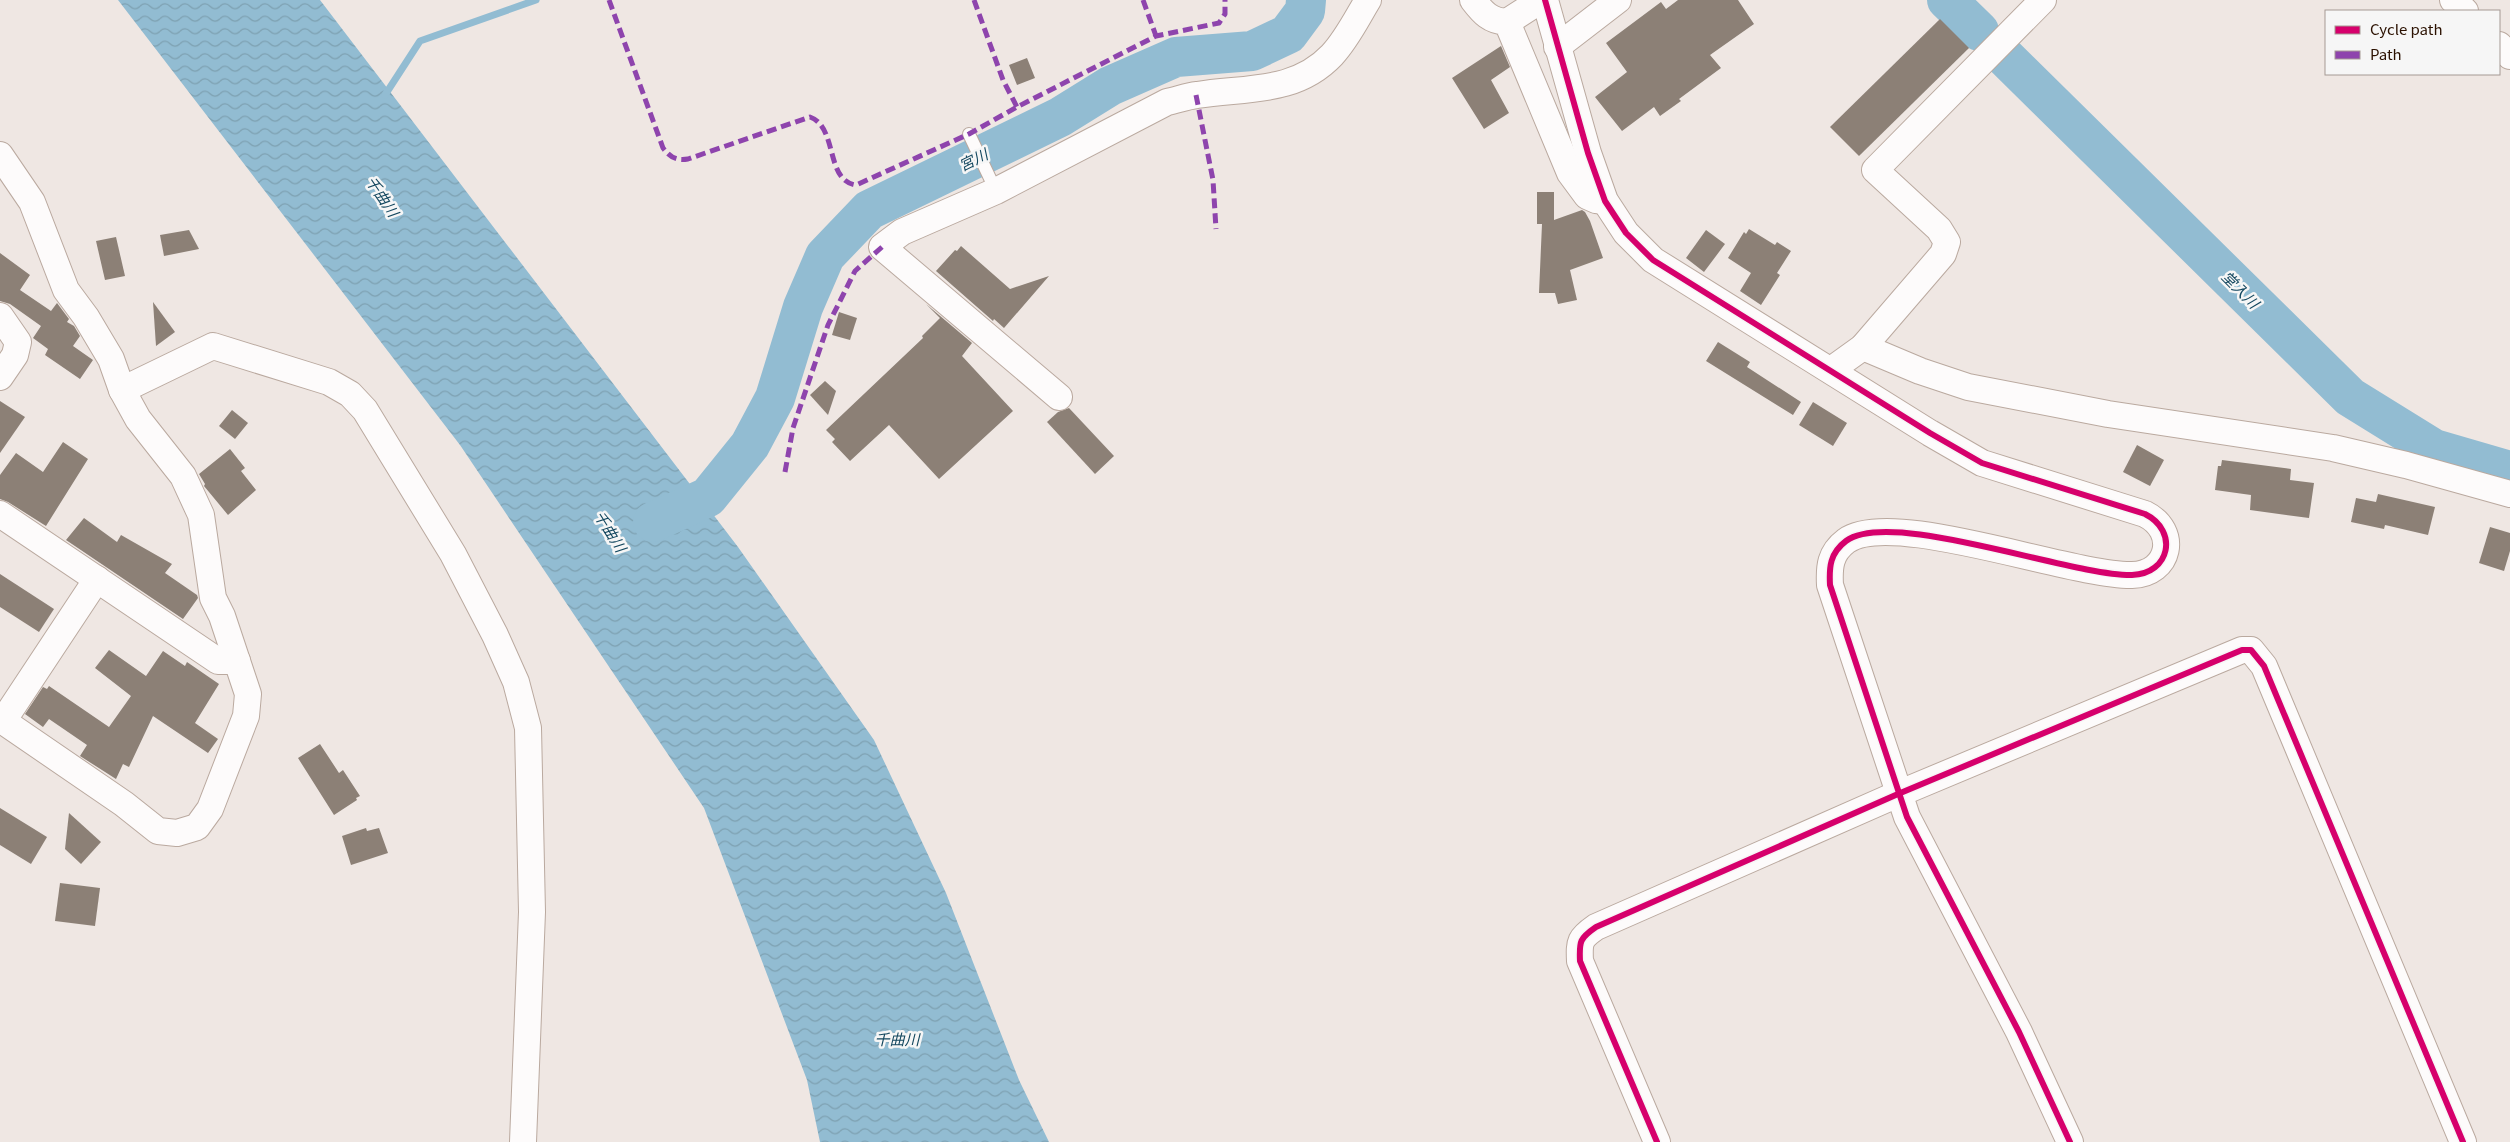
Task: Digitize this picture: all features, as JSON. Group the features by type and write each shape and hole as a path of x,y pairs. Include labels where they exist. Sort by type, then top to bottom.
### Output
{"street":[{"path":"1059,398 882,247 902,232 991,181 1167,102 1196,95 1282,85 1305,77 1340,46 1368,0"},
{"path":"1473,0 1484,14 1496,21 1507,22 1541,0"},
{"path":"1545,0 1588,153 1605,201 1626,233 1654,260 1930,434 1982,463 2146,514 2153,518 2165,531 2167,548 2158,565 2141,575 2105,573 1925,535 1860,535 1846,540 1836,550 1830,562 1830,585 1898,794 1919,843 2019,1032 2070,1142"},
{"path":"1557,47 1618,0"},
{"path":"1831,370 1863,347 1943,254 1947,242 1939,229 1875,170 2043,0"},
{"path":"2453,0 2463,10"},
{"path":"1507,22 1570,172 1587,196 1605,201"},
{"path":"2500,46 2510,56"},
{"path":"0,154 32,202 60,277 111,360 122,390 138,419 183,476 201,515 213,598 248,694 246,716 210,809 197,827 177,833 158,831 124,804 2,720 97,579"},
{"path":"0,316 18,342 15,355 0,377"},
{"path":"122,390 213,346 329,382 350,394 365,410 453,554 495,635 516,682 528,728 532,912 523,1142"},
{"path":"1863,347 1920,371 1968,387 2108,414 2333,448 2406,465 2510,494"},
{"path":"0,514 218,661 237,661"},
{"path":"1656,1142 1580,961 1579,946 1583,936 1596,927 1898,794 2228,654 2251,650 2264,666 2463,1142"}],"lane":[{"path":"971,138 991,181"}],"water":[{"name":"千曲川","path":"118,0 320,0 738,547 874,740 946,893 1019,1080 1049,1142 820,1142 807,1080 704,808 460,445"}],"building":[{"path":"1678,0 1738,0 1754,24 1710,55 1721,68 1679,99 1681,101 1660,116 1654,107 1622,131 1595,97 1627,72 1606,43 1661,2 1666,9"},
{"path":"1940,19 1969,48 1859,156 1830,127"},
{"path":"1501,46 1510,67 1491,80 1509,113 1484,129 1452,78"},
{"path":"1027,58 1035,78 1017,85 1009,65"},
{"path":"1537,192 1554,192 1554,220 1582,210 1590,221 1603,258 1570,270 1577,300 1558,304 1555,293 1539,293 1542,224 1537,224"},
{"path":"1749,229 1775,245 1777,242 1791,251 1777,273 1780,275 1761,305 1740,291 1751,273 1728,258 1744,232 1746,234"},
{"path":"189,230 199,249 164,256 160,235"},
{"path":"1706,230 1725,244 1704,272 1686,258"},
{"path":"116,237 125,276 105,280 96,241"},
{"path":"961,246 1010,289 1049,276 1004,328 994,319 993,321 936,271"},
{"path":"0,253 30,275 20,290 51,311 57,303 69,319 67,322 74,326 80,336 73,346 93,360 80,379 45,355 48,349 33,338 41,326 10,304 0,301"},
{"path":"153,302 175,332 156,346"},
{"path":"926,304 972,343 962,356 1013,411 939,479 889,425 850,461 832,442 835,439 826,430 923,338 922,336 940,318"},
{"path":"839,312 857,318 850,340 832,335"},
{"path":"1718,342 1750,362 1747,367 1801,402 1793,415 1706,361"},
{"path":"825,381 836,391 828,415 810,395"},
{"path":"0,401 25,417 0,453"},
{"path":"1813,402 1847,423 1833,446 1799,425"},
{"path":"1069,408 1114,456 1095,474 1047,422 1058,412"},
{"path":"232,410 248,423 235,439 219,426"},
{"path":"63,442 88,459 46,526 0,499 0,475 16,453 43,472"},
{"path":"2137,445 2164,460 2150,486 2123,472"},
{"path":"230,449 245,468 241,471 256,490 228,515 204,486 205,484 199,474"},
{"path":"2222,460 2291,469 2290,480 2314,483 2309,518 2250,510 2251,495 2215,490 2218,466 2221,466"},
{"path":"2378,494 2435,507 2428,535 2385,525 2384,529 2351,522 2356,498 2376,502"},
{"path":"84,518 117,542 121,535 172,564 165,573 197,595 198,598 183,619 66,540"},
{"path":"2490,527 2510,533 2510,551 2504,571 2479,563"},
{"path":"0,574 54,609 39,632 0,607"},
{"path":"109,650 146,676 163,651 185,666 187,662 219,684 195,723 218,739 208,753 153,716 129,767 123,764 116,779 80,756 87,745 49,719 43,727 25,714 43,687 47,689 49,686 109,727 131,696 95,668"},
{"path":"320,744 339,773 343,770 360,796 334,815 298,758"},
{"path":"0,808 47,837 31,864 0,845"},
{"path":"69,813 101,842 81,864 65,849"},
{"path":"366,828 367,831 379,828 388,853 351,865 342,836"},
{"path":"60,883 100,888 95,926 55,921"}],"waterway":[{"path":"385,95 420,41 536,0"},
{"name":"宮川","path":"653,522 708,497 750,445 775,398 803,307 825,256 869,210 1060,117 1110,86 1176,57 1252,51 1288,34 1305,11 1306,0"},
{"name":"堂入川","path":"1947,0 1979,31"},
{"name":"堂入川","path":"2004,56 2350,397 2434,449 2510,471"}],"marked path":[{"path":"609,0 663,148 671,156 677,159 688,159 810,117 819,123 825,131 840,174 846,181 856,185 969,134 1017,107 1156,36 1219,23 1225,14 1225,0"},
{"path":"974,0 1003,80 1017,107"},
{"path":"1143,0 1156,36"},
{"path":"1196,95 1213,180 1216,229"},
{"path":"785,472 793,428 828,325 855,271 882,247"}],"cycle path":[{"path":"1545,0 1588,153 1605,201 1626,233 1653,260 1930,433 1982,463 2145,514 2156,521 2163,531 2166,550 2162,560 2145,573 2132,575 2104,572 1983,546 1901,533 1869,533 1846,541 1837,550 1830,566 1830,585 1907,817 2019,1032 2070,1142"},
{"path":"1657,1142 1580,961 1580,944 1587,934 1596,927 1898,794 2242,650 2251,650 2264,666 2463,1142"}]}
